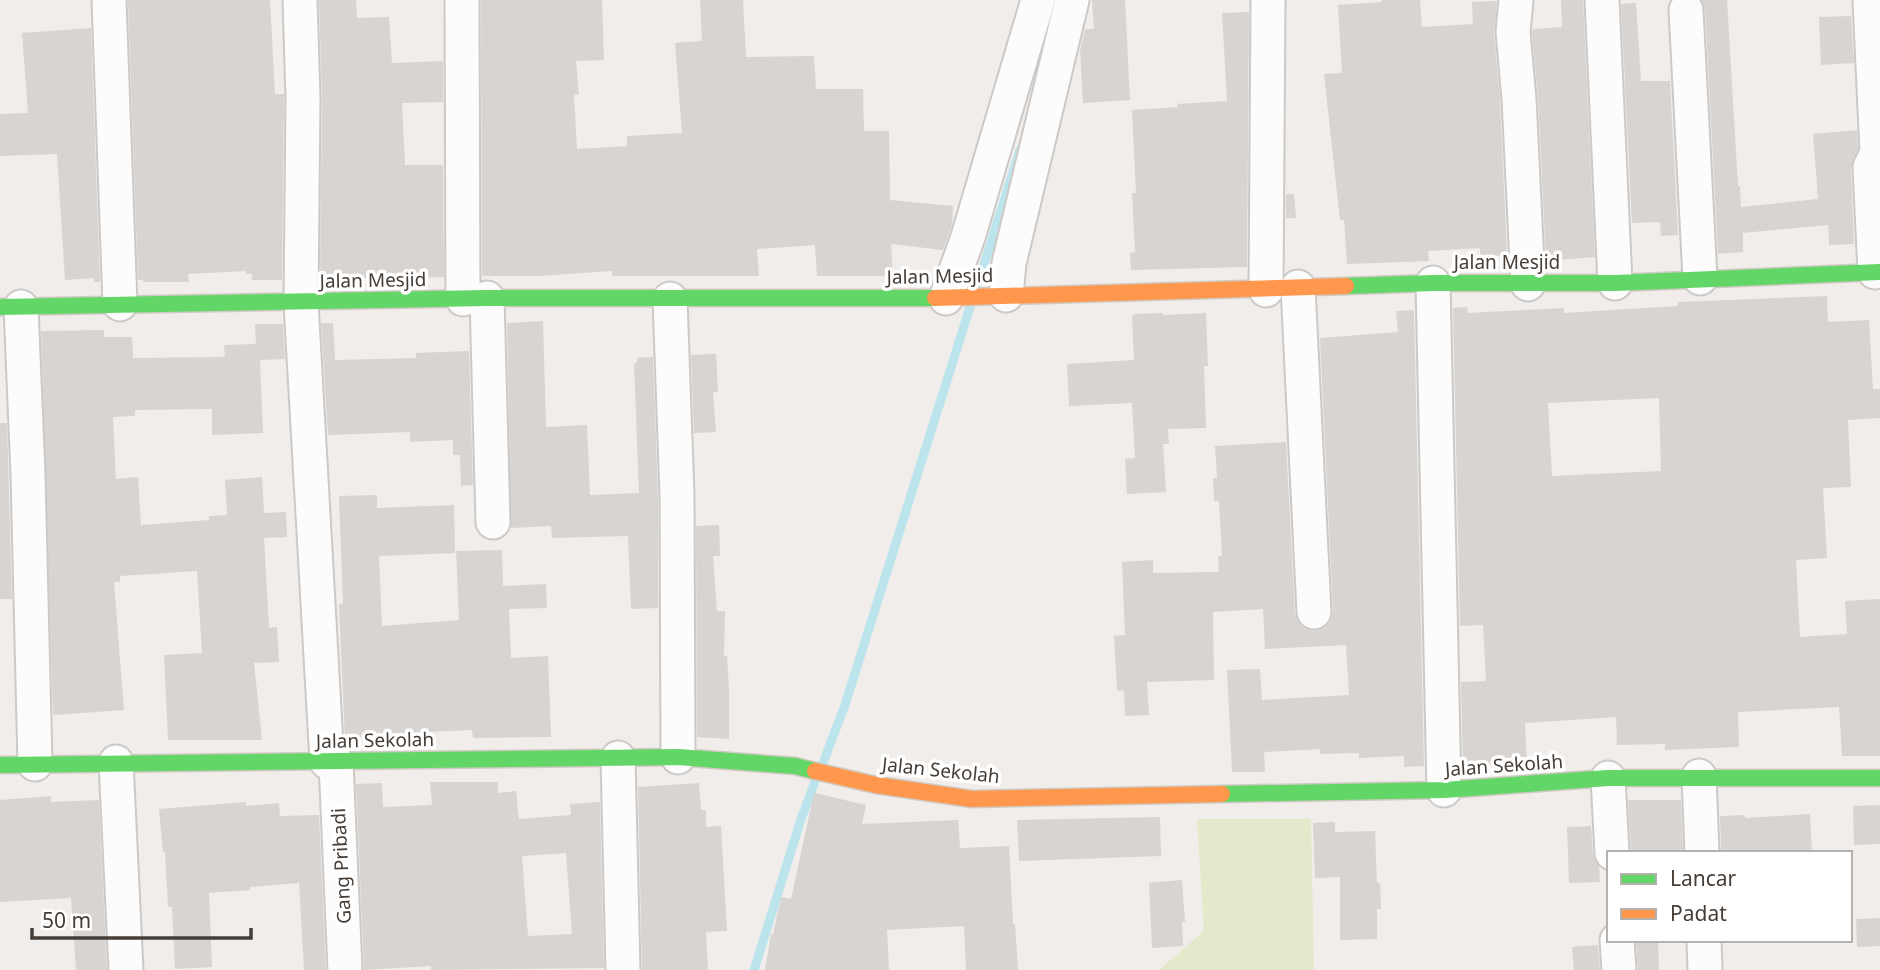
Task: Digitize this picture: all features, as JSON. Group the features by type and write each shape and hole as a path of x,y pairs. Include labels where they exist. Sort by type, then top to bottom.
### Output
{"street":[{"path":"109,0 120,304"},
{"name":"Gang Pribadi","path":"300,0 303,98 301,303 345,970"},
{"path":"462,0 475,299 493,522"},
{"path":"952,297 1038,0"},
{"path":"999,295 1072,0"},
{"path":"1268,0 1282,288 1314,612"},
{"path":"1516,0 1514,33 1528,284"},
{"path":"1602,0 1615,283"},
{"path":"1870,0 1877,153 1870,167 1878,272"},
{"path":"1686,10 1700,278"},
{"name":"Jalan Mesjid","path":"10,307 475,299 952,297 1433,283 1615,283 1878,272"},
{"path":"1433,283 1444,790"},
{"path":"670,299 677,495 678,757"},
{"path":"10,307 28,475 35,764"},
{"name":"Jalan Sekolah","path":"0,765 678,757 795,766 876,785 986,799 1444,790 1608,778 1880,778"},
{"path":"618,758 623,970"},
{"path":"116,762 125,970"},
{"path":"1699,776 1702,851"},
{"path":"1608,778 1612,851"},
{"path":"1617,942 1619,970"},
{"path":"1704,942 1705,970"}],"green space":[{"path":"1197,819 1311,819 1314,970 1159,970 1204,931"}],"building":[{"path":"128,0 270,0 275,94 284,94 282,280 252,280 252,274 246,274 246,271 188,274 189,282 138,280"},
{"path":"319,0 356,0 357,18 389,17 392,63 443,61 443,102 402,103 405,165 443,165 444,277 320,279 322,97"},
{"path":"481,0 602,0 604,60 576,61 579,94 574,95 577,149 627,146 627,136 682,133 675,43 702,41 700,0 743,0 746,57 814,56 816,89 863,89 864,131 889,131 890,200 953,206 952,225 943,250 891,244 893,276 817,276 815,245 757,249 759,276 612,276 612,271 540,276 482,276"},
{"path":"1092,0 1125,0 1130,100 1083,103 1080,50 1085,29 1094,29"},
{"path":"1382,0 1420,0 1422,27 1473,24 1472,2 1497,1 1494,33 1507,255 1480,257 1480,248 1428,251 1429,261 1347,264 1344,220 1340,220 1324,74 1342,73 1338,5"},
{"path":"1561,0 1583,0 1595,257 1546,261 1532,32 1533,29 1562,27"},
{"path":"1702,0 1727,0 1741,207 1818,199 1813,134 1857,130 1858,149 1851,168 1854,244 1829,245 1828,225 1743,233 1743,252 1718,254 1705,9"},
{"path":"1636,3 1641,81 1670,81 1678,235 1661,236 1660,222 1632,223 1621,4"},
{"path":"1249,12 1247,267 1131,270 1130,253 1135,252 1132,193 1136,193 1132,110 1227,101 1222,13"},
{"path":"1851,16 1854,63 1821,65 1819,17"},
{"path":"91,28 100,282 94,282 94,278 65,280 57,154 0,156 0,114 28,113 22,33"},
{"path":"1286,194 1294,194 1296,218 1286,218"},
{"path":"1827,296 1828,322 1869,320 1873,389 1880,389 1880,418 1848,420 1851,487 1823,488 1827,558 1796,560 1800,637 1847,634 1845,601 1880,599 1880,756 1842,756 1839,707 1738,712 1739,747 1665,750 1665,744 1617,745 1616,717 1525,723 1527,762 1463,767 1461,682 1486,681 1483,625 1460,626 1453,308 1467,307 1468,313 1564,308 1564,313 1678,306 1678,302","holes":["1659,398 1661,471 1552,476 1548,403"]},
{"path":"1414,310 1424,766 1404,767 1404,756 1359,758 1359,753 1320,754 1320,749 1264,752 1265,772 1232,772 1227,670 1260,669 1262,700 1349,695 1346,645 1265,649 1263,609 1213,612 1214,680 1147,682 1149,715 1125,716 1124,690 1117,691 1114,636 1125,635 1122,562 1153,560 1153,573 1219,572 1218,556 1222,556 1219,501 1214,501 1213,478 1217,478 1215,446 1286,442 1295,614 1305,629 1314,631 1324,628 1331,621 1333,611 1320,338 1398,332 1396,311"},
{"path":"1206,313 1206,428 1168,429 1169,444 1163,444 1166,492 1127,494 1125,459 1135,458 1132,403 1069,406 1067,364 1134,360 1132,316"},
{"path":"543,321 546,427 587,425 590,495 639,493 634,363 637,363 637,358 653,357 658,495 658,608 631,609 628,536 552,538 551,526 511,528 507,323"},
{"path":"321,323 333,323 335,360 416,358 416,353 469,351 473,485 461,486 460,455 453,455 453,440 410,442 410,432 328,435"},
{"path":"255,324 283,324 285,359 260,360 263,433 212,435 212,409 135,410 135,416 113,417 116,479 138,477 141,525 209,520 209,516 227,515 225,480 262,477 264,513 286,512 287,537 264,538 269,628 277,627 279,662 254,663 262,740 168,740 164,655 202,653 197,571 120,576 120,582 114,582 124,710 53,715 41,331 104,330 104,337 132,337 133,358 225,357 224,345 256,344"},
{"path":"716,354 718,392 713,392 716,432 694,433 691,355"},
{"path":"0,423 7,423 12,599 0,599"},
{"path":"377,495 377,508 454,505 455,553 379,556 382,626 459,620 456,551 502,550 503,586 546,584 547,608 509,609 511,658 548,656 551,737 473,738 472,730 426,732 426,739 345,740 339,604 343,604 339,496"},
{"path":"719,525 720,556 713,556 717,611 725,611 724,656 727,656 729,739 697,737 696,526"},
{"path":"430,782 498,782 498,793 516,791 519,819 571,815 570,804 600,802 604,968 431,970 431,966 364,970 356,784 382,783 383,807 432,805","holes":["566,853 572,934 528,936 522,856"]},
{"path":"699,783 701,810 706,810 706,827 721,826 727,931 706,932 708,970 642,970 638,787"},
{"path":"814,793 866,805 862,824 958,820 960,848 1009,846 1018,970 966,970 964,926 887,930 889,970 765,970 781,897 791,899"},
{"path":"51,796 51,802 99,800 107,970 76,970 71,898 0,902 0,800"},
{"path":"1628,800 1681,800 1683,851 1631,851"},
{"path":"246,802 246,806 279,803 280,816 319,815 326,970 304,970 299,883 209,893 212,967 175,969 172,907 168,907 159,809"},
{"path":"1880,805 1880,844 1854,845 1853,806"},
{"path":"1810,814 1812,851 1721,851 1720,816 1745,815 1745,818"},
{"path":"1160,817 1161,856 1019,861 1017,820"},
{"path":"1335,822 1335,832 1375,831 1381,909 1377,909 1377,939 1340,940 1340,877 1315,878 1313,823"},
{"path":"1591,826 1593,854 1599,866 1600,882 1569,883 1567,827"},
{"path":"1182,880 1185,922 1182,922 1183,946 1152,948 1149,883"},
{"path":"1880,918 1880,946 1857,947 1856,919"},
{"path":"1636,942 1658,942 1659,970 1638,970"},
{"path":"1598,945 1600,970 1574,970 1572,947"}],"waterway":[{"path":"977,287 1020,150"},
{"path":"823,763 845,705 970,307"},
{"path":"754,970 816,779"}],"traffic: fast":[{"path":"1346,286 1615,283 1880,272"},
{"path":"0,307 487,298 935,298"},
{"path":"0,765 678,757 795,766 815,771"},
{"path":"1222,794 1444,790 1608,778 1880,778"}],"traffic: slow":[{"path":"935,298 1346,286"},
{"path":"815,771 876,785 972,799 1222,794"}]}
